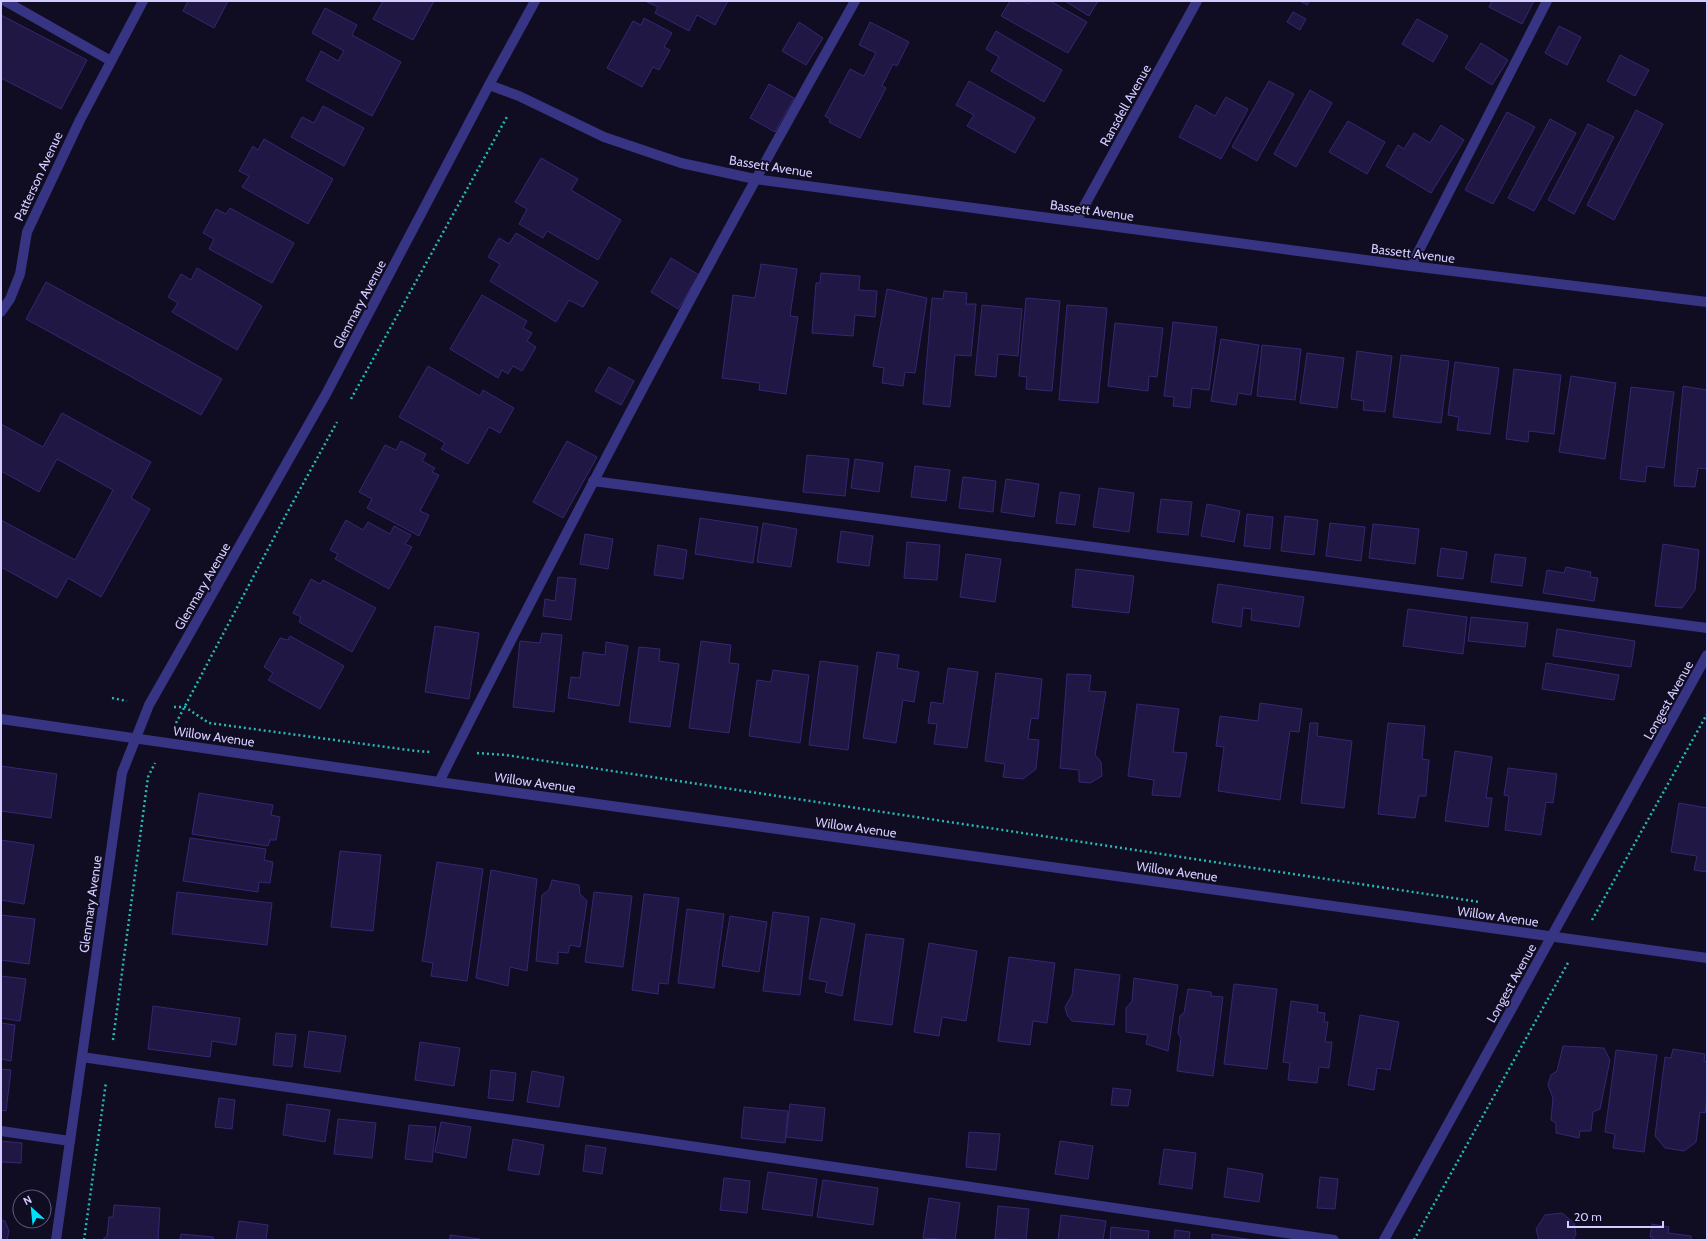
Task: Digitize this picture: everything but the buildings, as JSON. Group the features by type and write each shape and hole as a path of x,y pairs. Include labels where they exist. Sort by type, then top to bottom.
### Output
{"street":[{"path":"5,1 111,61"},
{"name":"Patterson Avenue","path":"1,312 10,299 20,274 26,232 80,120 143,1"},
{"name":"Glenmary Avenue","path":"56,1240 122,773 148,706 326,394 535,1"},
{"path":"439,782 593,481 755,179 855,1"},
{"name":"Ransdell Avenue","path":"1076,221 1197,1"},
{"path":"1411,266 1547,1"},
{"name":"Bassett Avenue","path":"489,85 519,96 604,137 681,163 755,179 1411,266 1707,302"},
{"path":"593,481 1707,628"},
{"name":"Longest Avenue","path":"1384,1240 1707,655"},
{"name":"Willow Avenue","path":"1,719 439,782 1707,958"},
{"path":"82,1057 1334,1240"},
{"path":"1,1131 70,1141"}],"path":[{"path":"349,402 519,96"},
{"path":"84,1240 108,1060 114,1033 148,777 287,513 341,416"},
{"path":"112,698 148,706 184,707 209,724 416,752 454,752 506,755 1479,902"},
{"path":"1414,1240 1707,714"}]}
